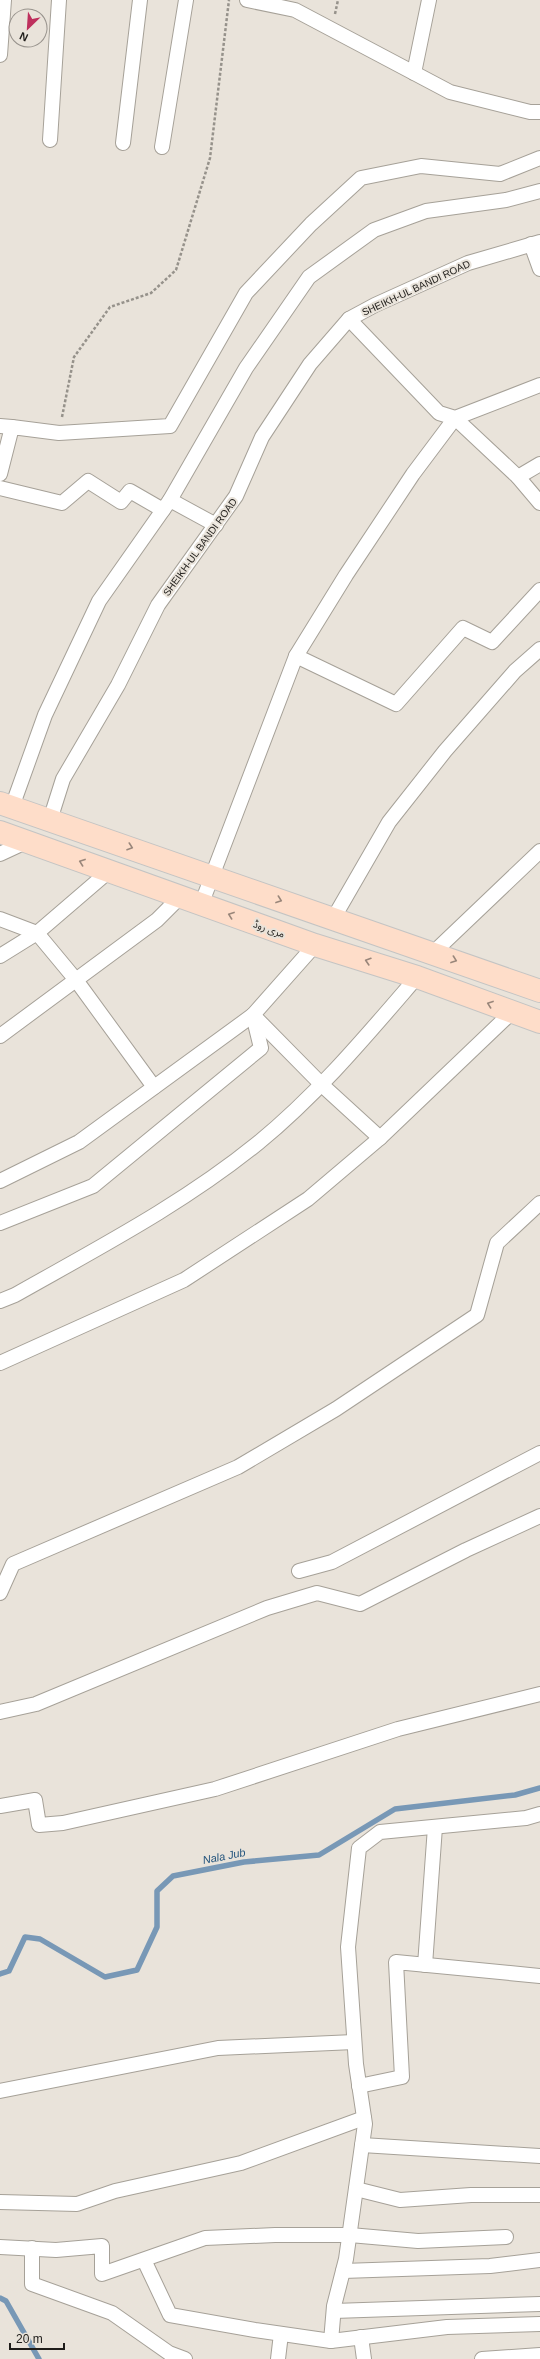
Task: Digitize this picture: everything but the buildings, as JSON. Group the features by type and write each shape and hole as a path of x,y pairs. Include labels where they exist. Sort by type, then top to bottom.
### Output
{"main road":[{"path":"6,805 212,875 540,991"},
{"name":"مری روڈ","path":"0,832 201,905 315,945 417,977 540,1022"}],"street":[{"path":"0,55 4,0"},
{"path":"50,140 60,0"},
{"path":"123,143 140,0"},
{"path":"162,147 186,0"},
{"path":"247,0 295,10 450,92 530,112 540,112"},
{"path":"414,73 429,0"},
{"path":"0,474 6,426 59,433 170,426 246,293 311,224 361,178 421,166 500,174 540,158"},
{"path":"6,805 45,715 99,601 166,505 246,368 309,276 374,230 426,210 506,200 540,191"},
{"path":"535,243 540,269"},
{"name":"SHEIKH-UL BANDI ROAD","path":"50,820 63,779 118,685 158,605 236,496 262,436 310,364 349,319 375,305 468,263 535,243"},
{"path":"349,319 439,413 455,418 518,477 540,503"},
{"path":"201,905 296,656 350,568 413,474 455,418 540,385"},
{"path":"518,477 540,464"},
{"path":"0,488 62,504 88,481 121,502 130,491 216,524"},
{"path":"296,656 396,704 463,628 492,642 540,590"},
{"path":"333,919 389,822 445,751 505,682 540,649"},
{"path":"0,854 28,841"},
{"path":"433,953 540,851"},
{"path":"0,956 37,933 108,872"},
{"path":"0,1036 157,920 180,897"},
{"path":"0,918 37,933 76,980 154,1087"},
{"path":"0,1181 79,1142 253,1015 315,945"},
{"path":"0,1301 14,1295 168,1209 258,1143 322,1085 417,977"},
{"path":"0,1363 184,1280 308,1198 380,1138 512,1012"},
{"path":"253,1015 322,1085 380,1138"},
{"path":"0,1223 93,1186 261,1048 253,1015"},
{"path":"0,1593 13,1564 238,1466 336,1409 477,1315 497,1243 540,1203"},
{"path":"299,1571 332,1562 540,1453"},
{"path":"0,1712 36,1704 267,1608 317,1593 360,1604 466,1550 540,1516"},
{"path":"0,1806 35,1800 39,1825 63,1823 215,1789 398,1729 540,1694"},
{"path":"330,2341 334,2311 350,2235 362,2145 364,2118 354,2042 348,1947 359,1848 380,1832 526,1818 540,1814"},
{"path":"425,1965 435,1827"},
{"path":"359,2086 402,2077 396,1962 540,1976"},
{"path":"0,2092 218,2048 354,2042"},
{"path":"0,2202 77,2204 115,2191 241,2163 364,2118"},
{"path":"362,2145 540,2156"},
{"path":"356,2189 400,2200 471,2195 540,2195"},
{"path":"0,2247 56,2250 102,2246 102,2274 205,2238 275,2235 350,2235 418,2241 506,2237"},
{"path":"32,2248 32,2284 112,2313 169,2353 185,2359"},
{"path":"144,2260 170,2315 282,2334 330,2341 447,2327 540,2324"},
{"path":"343,2271 490,2266 540,2260"},
{"path":"334,2311 540,2304"},
{"path":"278,2359 282,2334"},
{"path":"361,2337 364,2359"},
{"path":"482,2359 540,2355"}],"path":[{"path":"59,433 74,357 110,308 151,293 176,270 210,158 229,0"}],"waterway":[{"name":"Nala Jub","path":"0,1974 9,1971 25,1937 40,1939 105,1977 137,1970 157,1927 157,1891 173,1876 244,1862 319,1855 395,1809 515,1795 540,1788"},
{"name":"Nala Jub","path":"0,2298 6,2301 39,2359"}]}
